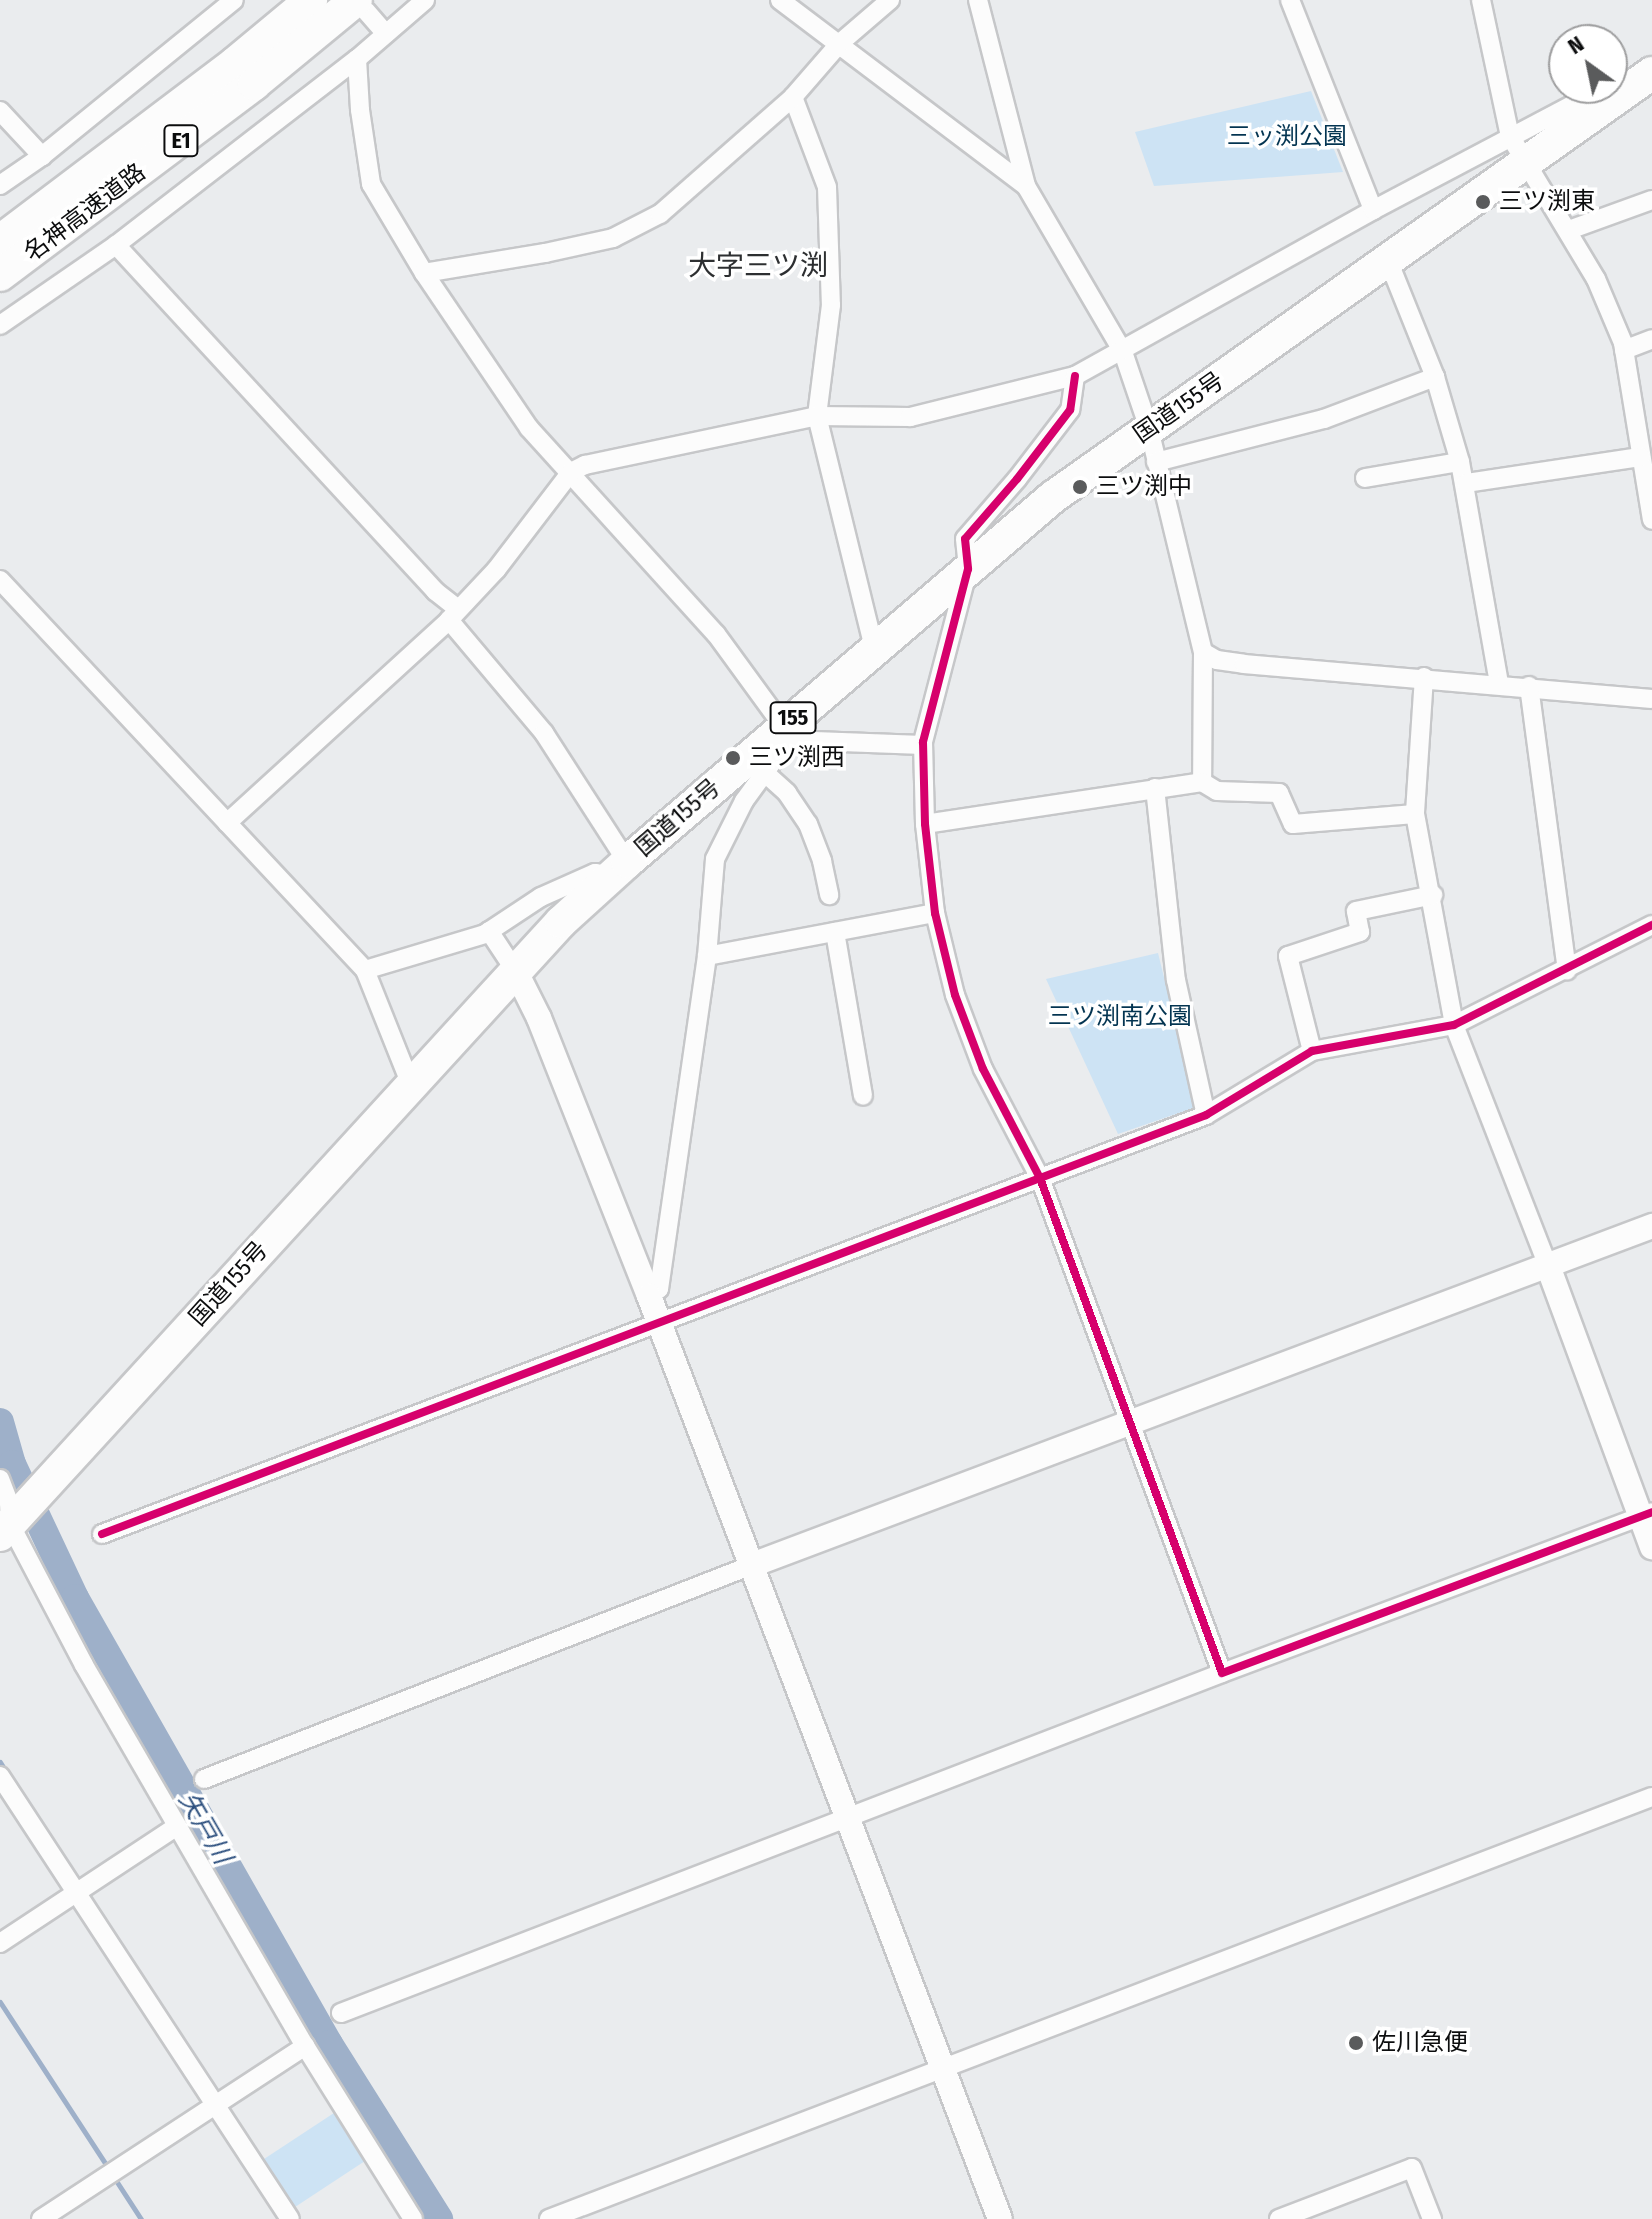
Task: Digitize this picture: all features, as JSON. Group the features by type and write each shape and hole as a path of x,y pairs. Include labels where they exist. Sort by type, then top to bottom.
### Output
{"highway":[{"name":"名神高速道路","path":"0,241 235,63 311,0"},
{"name":"名神高速道路","path":"0,275 361,6"},
{"name":"国道155号","path":"8,1526 561,922 619,870 785,733 874,648 1053,497 1388,260 1519,149 1652,73"}],"street":[{"path":"0,185 42,156 234,0"},
{"path":"0,325 116,245 357,59 425,0"},
{"path":"780,0 1026,186"},
{"path":"424,273 613,238 660,214 793,97 840,43 890,0"},
{"path":"978,0 1026,186 1123,352 1149,429 1203,652 1202,782"},
{"path":"1290,0 1373,210"},
{"path":"1481,0 1519,149 1596,279 1624,350 1641,457 1649,484 1652,520"},
{"path":"361,6 386,34"},
{"path":"357,59 371,184 424,273 529,428 716,634 785,733"},
{"path":"1628,80 1652,73"},
{"path":"793,97 827,187 831,305 817,416 874,648"},
{"path":"227,823 454,615 496,570 571,472 585,465 817,416 910,417 1075,376 1373,210 1519,149 1582,104"},
{"path":"0,111 42,156"},
{"path":"1569,230 1652,200"},
{"path":"116,245 435,591 544,733 619,870 595,873 554,891 489,931 365,970"},
{"path":"1388,260 1435,377 1466,483 1499,684"},
{"path":"1624,350 1652,339"},
{"path":"1075,376 1070,410 1017,479 965,539 968,569 923,745 925,824 935,913 955,995 983,1069 1040,1178 1222,1673"},
{"path":"1156,462 1324,419 1435,377"},
{"path":"1466,483 1641,457"},
{"path":"1365,478 1460,462"},
{"path":"0,580 365,970 411,1085"},
{"path":"1203,652 1217,660 1244,664 1529,686 1652,699"},
{"path":"1424,677 1415,814 1433,895 1454,1025 1646,1514 1652,1547"},
{"path":"1529,686 1567,970"},
{"path":"785,733 923,745"},
{"path":"649,1296 659,1289 707,956 715,859 744,801 785,733"},
{"path":"764,772 787,793 808,824 822,861 829,895"},
{"path":"925,824 1202,782 1217,791 1279,793 1293,824 1415,814"},
{"path":"1155,788 1176,980 1206,1115"},
{"path":"1312,1051 1288,956 1360,932 1356,911 1433,895"},
{"path":"707,956 935,913"},
{"path":"102,1534 1206,1115 1312,1051 1454,1025 1652,925"},
{"path":"489,931 516,972 539,1018 649,1296 1000,2219"},
{"path":"835,932 863,1096"},
{"path":"204,1779 752,1565 1652,1226"},
{"path":"0,1479 9,1503 8,1526 176,1827 305,2046 413,2219"},
{"path":"341,2013 1222,1673 1646,1514"},
{"path":"0,1776 290,2219"},
{"path":"549,2219 1652,1797"},
{"path":"0,1943 176,1827"},
{"path":"41,2219 305,2046"},
{"path":"1279,2219 1412,2168 1432,2219"}],"green space":[{"name":"三ッ渕公園","path":"1311,91 1343,172 1154,186 1135,132"},
{"name":"三ツ渕南公園","path":"1158,953 1196,1107 1118,1134 1046,979"},
{"path":"337,2111 368,2159 292,2209 261,2161"}],"waterway":[{"name":"矢戸川","path":"0,1422 12,1464 75,1598 329,2044 439,2219"},
{"path":"0,1762 7,1773"},
{"path":"0,2002 107,2166"},
{"path":"115,2179 141,2219"}],"cycle path":[{"path":"1075,376 1070,410 1017,479 965,539 968,569 923,742 925,824 935,913 955,995 983,1069 1040,1178 1222,1673 1652,1512"},
{"path":"102,1534 1206,1115 1312,1051 1454,1025 1652,925"}],"place":[{"name":"三ツ渕東","path":"1483,202"},
{"name":"三ツ渕中","path":"1080,487"},
{"name":"三ツ渕西","path":"733,758"},
{"name":"佐川急便","path":"1356,2043"}],"district":[{"name":"大字三ツ渕","path":"758,266"}]}
